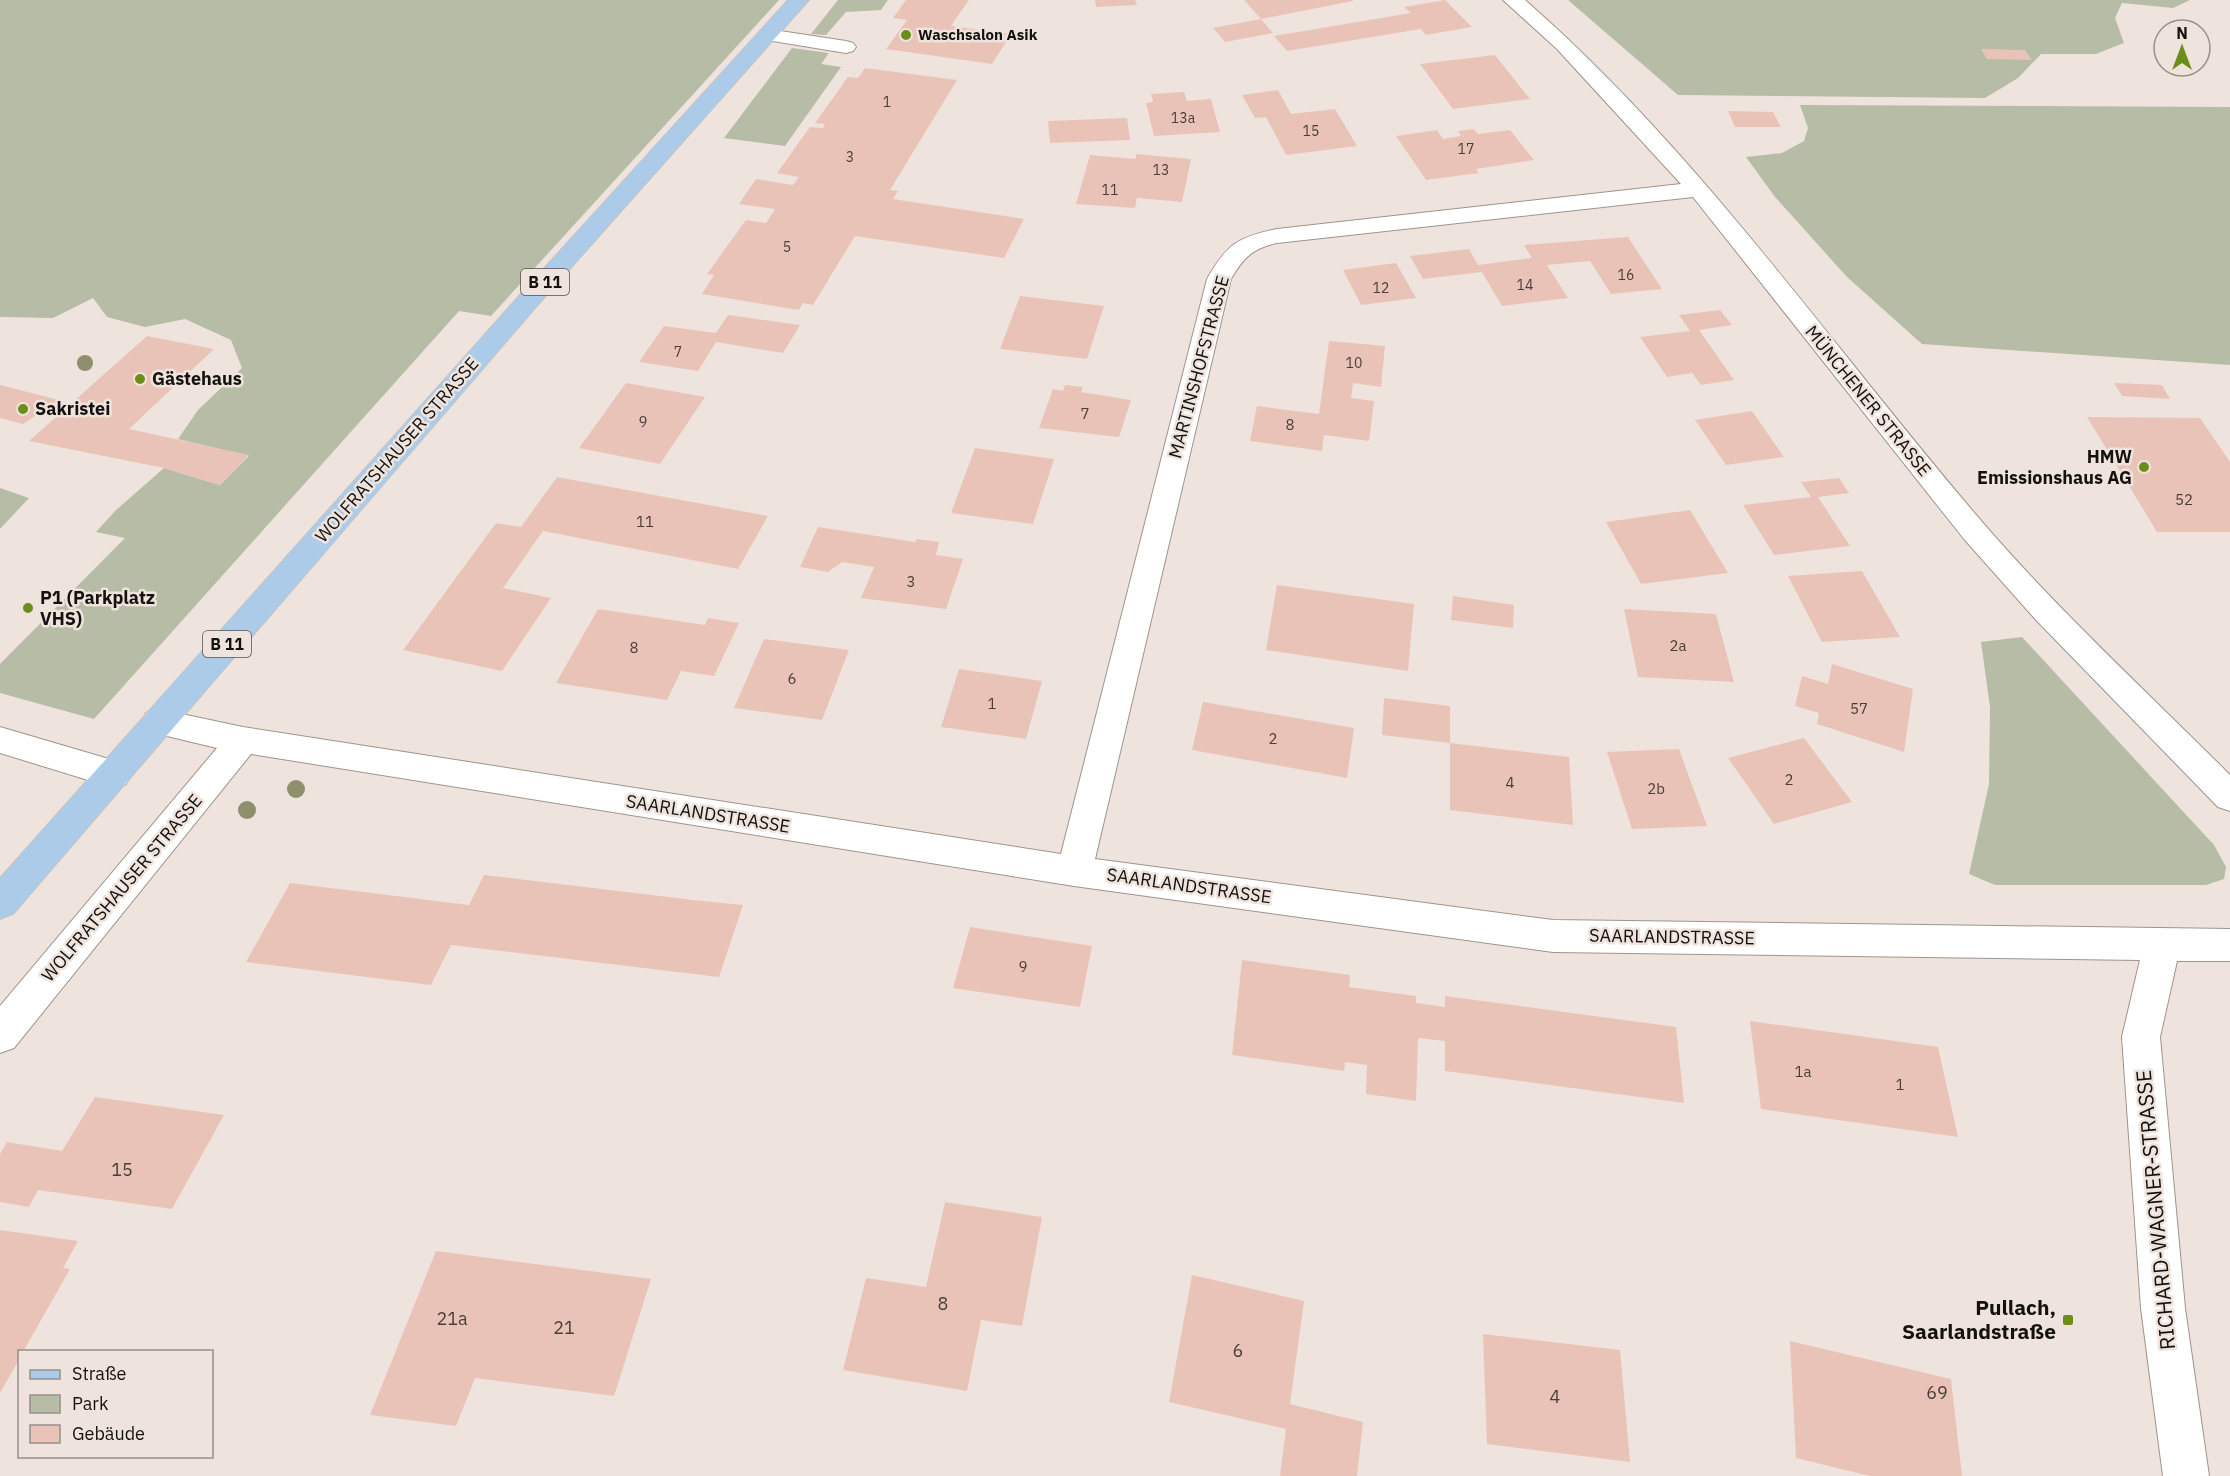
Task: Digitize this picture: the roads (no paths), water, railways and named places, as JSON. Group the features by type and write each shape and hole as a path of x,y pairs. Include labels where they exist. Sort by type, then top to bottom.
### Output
{"main road":[{"name":"WOLFRATSHAUSER STRASSE","path":"0,903 533,294 799,0"}],"street":[{"name":"MÜNCHENER STRASSE","path":"1513,0 1564,45 1699,189 1875,412 1974,532 2048,613 2230,797"},
{"path":"767,35 846,47"},
{"name":"MARTINSHOFSTRASSE","path":"1074,871 1219,279 1233,253 1255,240 1277,236 1699,189"},
{"name":"SAARLANDSTRASSE","path":"158,722 243,740 1074,871 1553,936 2230,945"},
{"path":"0,740 114,774"},
{"name":"WOLFRATSHAUSER STRASSE","path":"0,1035 243,740"},
{"name":"RICHARD-WAGNER-STRASSE","path":"2162,945 2140,1037 2163,1308 2186,1476"}],"place":[{"name":"Waschsalon Asik","path":"906,35"},
{"name":"Gästehaus","path":"140,379"},
{"name":"Sakristei","path":"23,409"},
{"name":"HMW Emissionshaus AG","path":"2144,467"},
{"name":"P1 (Parkplatz VHS)","path":"28,608"},
{"name":"Pullach, Saarlandstraße","path":"2068,1320"}]}
